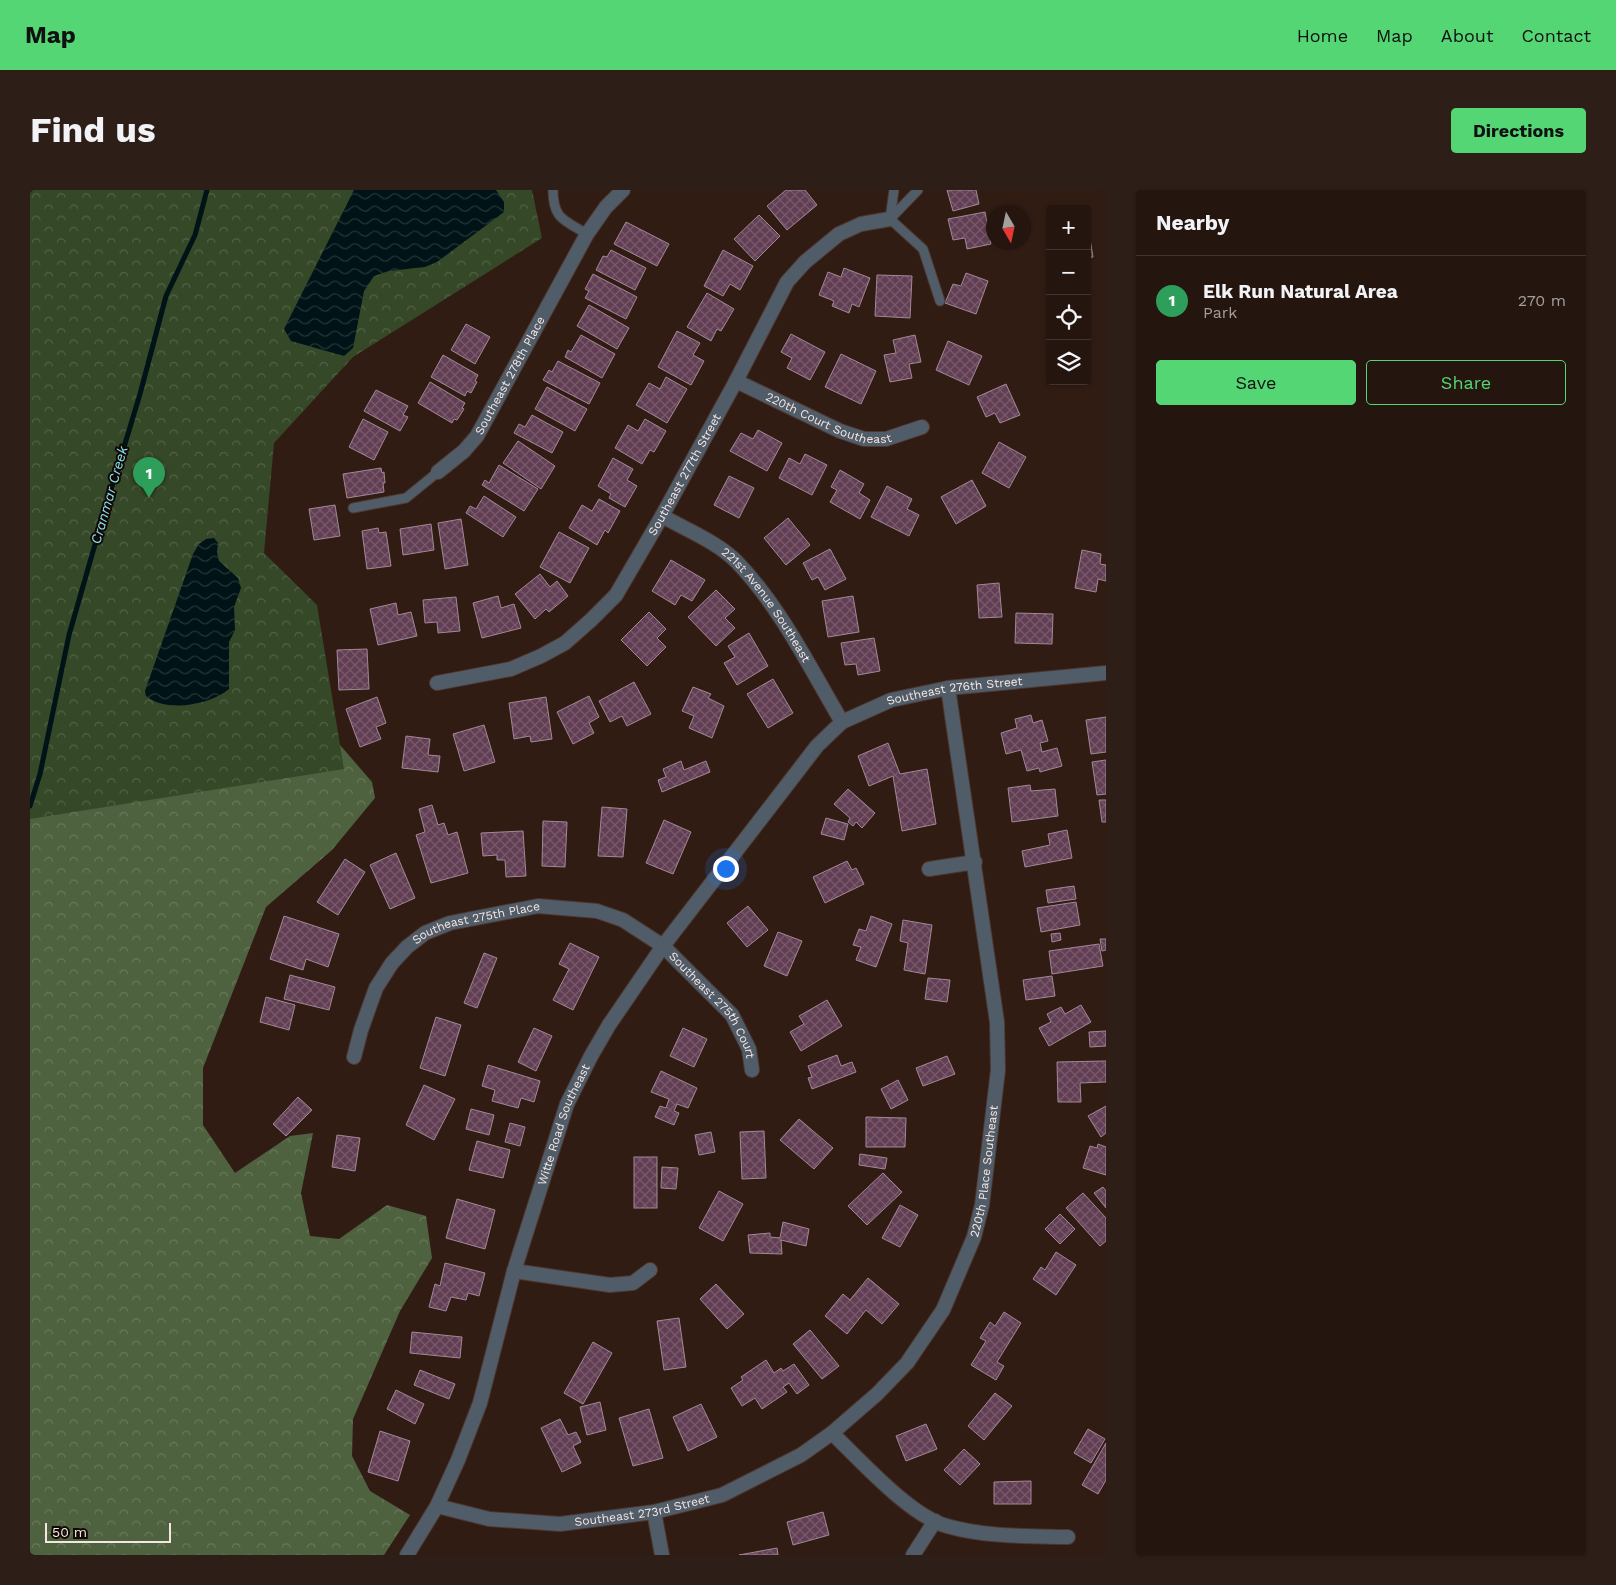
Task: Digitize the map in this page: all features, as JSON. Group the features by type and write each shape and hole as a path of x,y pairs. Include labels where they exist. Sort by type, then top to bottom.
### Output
{"street":[{"name":"Southeast 278th Place","path":"438,472 464,451 476,436 587,234 606,207 623,190"},
{"name":"Southeast 277th Street","path":"437,683 510,669 541,656 565,643 616,595 736,381 787,282 805,262 839,234 862,224 890,219"},
{"name":"220th Court Southeast","path":"736,381 840,431 864,439 886,439 922,427"},
{"name":"221st Avenue Southeast","path":"662,516 714,545 736,562 762,592 782,620 842,722"},
{"name":"Southeast 276th Street","path":"817,746 842,722 891,700 948,688 1106,673"},
{"name":"220th Place Southeast","path":"832,1433 877,1394 907,1363 943,1310 974,1237 982,1205 998,1070 997,1022 948,688"},
{"name":"Witte Road Southeast","path":"407,1555 437,1506 458,1460 480,1403 514,1271 567,1104 591,1056 609,1025 663,946 817,746"},
{"path":"929,870 975,862"},
{"name":"Southeast 275th Place","path":"354,1057 361,1030 376,988 392,963 407,947 425,933 450,923 538,906 597,911 623,920 663,946"},
{"name":"Southeast 275th Court","path":"663,946 732,1015 749,1048 752,1070"},
{"path":"514,1271 610,1285 633,1283 650,1270"},
{"path":"832,1433 881,1482 926,1517 946,1526 990,1534 1068,1537"},
{"name":"Southeast 273rd Street","path":"437,1506 489,1519 560,1524 654,1512 722,1495 801,1455 832,1433"},
{"path":"654,1512 662,1555"},
{"path":"913,1555 935,1521"}],"lane":[{"path":"553,190 554,207 559,216 587,234"},
{"path":"890,219 894,190"},
{"path":"890,219 918,190"},
{"path":"890,219 924,249 940,301"},
{"name":"Southeast 278th Place","path":"353,508 406,498 438,472"}],"green space":[{"path":"30,190 532,190 542,238 353,357 274,443 264,553 317,605 344,769 30,819"},
{"path":"30,592 327,730 372,782 375,798 332,850 266,907 203,1068 203,1125 235,1173 290,1136 313,1133 301,1193 310,1236 339,1239 387,1205 426,1216 432,1258 400,1311 353,1419 352,1456 370,1491 410,1515 384,1555 30,1555"}],"water":[{"path":"354,190 496,190 504,202 504,212 437,262 425,267 389,271 374,276 364,291 353,348 344,356 291,341 284,329"},
{"path":"214,538 218,543 219,561 238,578 241,588 234,607 235,630 229,642 229,689 211,699 188,705 165,704 155,701 146,696 145,691 193,554 199,544 206,539"}],"building":[{"path":"786,190 805,190 817,205 787,230 767,206"},
{"path":"947,190 976,190 979,204 953,211"},
{"path":"985,212 986,245 967,249 965,238 953,240 948,219"},
{"path":"759,215 780,236 755,261 734,239"},
{"path":"626,222 669,244 657,266 614,244"},
{"path":"611,250 646,268 635,290 596,270 603,256 607,257"},
{"path":"723,250 753,266 740,290 730,284 723,296 704,286"},
{"path":"844,268 870,278 859,307 852,304 849,313 832,306 834,301 819,295 828,272 841,277"},
{"path":"966,273 988,281 976,314 945,303 953,284 961,286"},
{"path":"593,274 637,297 626,319 585,298 589,291 585,289"},
{"path":"877,275 912,276 910,318 875,316"},
{"path":"707,293 734,309 721,331 717,329 711,341 687,327"},
{"path":"589,305 629,328 617,349 577,326"},
{"path":"466,324 490,337 475,364 451,350"},
{"path":"677,331 700,343 693,355 704,361 691,385 658,367"},
{"path":"791,334 825,352 810,380 787,368 792,358 781,352"},
{"path":"581,335 615,354 602,378 565,357 568,350 571,352"},
{"path":"915,335 921,362 909,364 912,378 890,382 884,355 896,353 893,340"},
{"path":"948,341 982,356 969,385 936,370"},
{"path":"841,354 876,371 861,404 825,387"},
{"path":"443,355 478,375 475,381 477,382 471,393 467,391 465,396 431,377"},
{"path":"558,361 600,383 589,404 543,380 549,370 552,372"},
{"path":"666,377 687,389 667,423 636,405 649,383 660,389"},
{"path":"430,382 465,403 462,408 464,409 457,420 454,419 452,423 418,403"},
{"path":"1006,384 1020,415 1000,423 995,413 986,417 977,397"},
{"path":"547,387 587,409 575,431 535,409"},
{"path":"376,390 408,406 403,415 408,417 400,431 364,411"},
{"path":"532,415 563,432 552,453 514,433 519,424 525,427"},
{"path":"363,419 388,432 374,460 349,447"},
{"path":"645,419 666,431 654,452 650,450 642,464 615,448 628,425 638,431"},
{"path":"758,430 782,443 767,471 730,451 741,433 753,439"},
{"path":"518,441 555,466 541,489 503,463"},
{"path":"999,442 1026,457 1009,488 982,473"},
{"path":"805,454 827,465 812,495 779,478 789,458 800,464"},
{"path":"613,458 633,469 627,480 637,486 625,507 609,498 611,494 598,486"},
{"path":"499,465 538,489 524,511 482,485 485,480 489,483"},
{"path":"381,468 382,473 384,472 384,492 347,498 343,474"},
{"path":"840,470 864,484 859,493 870,500 860,519 830,502 837,490 831,487"},
{"path":"729,476 754,488 739,518 714,505"},
{"path":"972,480 986,506 956,524 941,497"},
{"path":"887,486 912,499 907,509 919,515 909,536 871,517"},
{"path":"484,496 516,517 503,537 466,513 470,506 476,509"},
{"path":"599,499 620,511 608,533 605,530 597,545 569,528 582,505 592,511"},
{"path":"335,505 340,536 314,540 309,509"},
{"path":"788,518 810,545 786,565 764,538"},
{"path":"461,519 468,565 445,569 438,523"},
{"path":"431,524 434,550 403,555 400,529"},
{"path":"378,528 379,533 386,532 391,566 367,569 362,531"},
{"path":"559,532 589,548 570,583 540,567"},
{"path":"830,549 846,579 825,590 818,577 812,580 803,563"},
{"path":"1082,550 1101,554 1100,564 1106,565 1106,581 1098,579 1096,592 1075,588"},
{"path":"671,560 705,580 692,601 681,595 675,605 652,591"},
{"path":"540,574 550,587 557,581 568,596 549,612 546,609 535,619 515,594"},
{"path":"999,583 1002,617 979,618 977,585"},
{"path":"716,590 735,609 725,618 735,628 716,646 688,617"},
{"path":"498,596 501,608 514,604 521,628 482,638 473,603"},
{"path":"853,596 859,632 828,637 822,601"},
{"path":"456,597 460,631 438,633 437,622 425,623 423,600"},
{"path":"396,603 398,615 411,612 417,636 378,645 370,609"},
{"path":"649,612 666,629 657,638 666,647 647,666 621,640"},
{"path":"1016,613 1053,614 1052,644 1015,643"},
{"path":"749,633 768,666 737,685 724,663 735,657 728,646"},
{"path":"874,638 880,671 858,675 856,664 845,665 841,643"},
{"path":"367,649 369,689 339,690 337,650"},
{"path":"773,679 793,713 768,728 747,694"},
{"path":"634,682 651,714 627,726 622,716 610,722 599,701"},
{"path":"693,687 711,694 708,698 724,706 712,738 689,728 694,716 682,711"},
{"path":"589,696 599,717 589,723 594,733 573,744 557,712"},
{"path":"377,697 386,723 376,727 381,739 360,747 346,709"},
{"path":"546,697 552,739 531,742 530,736 514,739 509,703"},
{"path":"1031,715 1033,723 1042,720 1048,741 1040,743 1042,752 1057,748 1062,766 1040,772 1039,768 1027,771 1021,750 1006,754 1001,733 1017,728 1015,719"},
{"path":"1106,717 1106,752 1091,754 1086,720"},
{"path":"484,725 495,762 464,771 453,734"},
{"path":"406,736 430,739 428,755 440,756 438,772 402,768"},
{"path":"888,743 900,774 927,769 936,824 902,831 893,776 869,786 858,756"},
{"path":"1106,760 1106,794 1097,795 1092,762"},
{"path":"681,761 684,770 706,761 710,772 662,792 658,780 666,777 663,769"},
{"path":"1030,785 1031,791 1055,789 1058,816 1012,822 1008,788"},
{"path":"848,789 875,813 862,828 856,822 853,826 848,822 850,818 834,804"},
{"path":"1099,800 1106,800 1106,822 1102,822"},
{"path":"432,805 438,825 444,823 448,835 457,832 468,873 431,883 416,835 425,832 419,809"},
{"path":"602,807 627,809 623,857 598,856"},
{"path":"826,818 848,824 844,840 821,834"},
{"path":"664,820 691,832 673,874 646,863"},
{"path":"543,821 567,822 565,867 542,866"},
{"path":"1067,830 1072,858 1025,867 1022,851 1050,845 1048,834"},
{"path":"523,831 526,876 506,877 505,860 497,860 497,855 483,856 481,833"},
{"path":"396,853 415,898 390,909 370,865"},
{"path":"345,859 365,872 338,915 317,902"},
{"path":"847,861 852,870 856,868 864,884 825,903 813,877"},
{"path":"1074,886 1076,899 1048,903 1046,890"},
{"path":"1076,902 1080,925 1041,932 1037,908"},
{"path":"748,906 768,930 747,947 727,923"},
{"path":"284,916 339,934 328,967 306,959 303,970 270,959"},
{"path":"871,916 892,924 876,967 856,960 861,947 853,945 859,929 866,931"},
{"path":"903,920 932,925 925,974 904,970 908,943 900,941"},
{"path":"778,932 802,941 787,976 764,966"},
{"path":"1060,933 1061,940 1052,942 1051,934"},
{"path":"1100,939 1106,939 1106,950 1102,951"},
{"path":"570,943 599,957 573,1010 553,1000 569,969 559,964"},
{"path":"1099,944 1103,966 1052,974 1049,951"},
{"path":"484,953 497,958 477,1008 464,1003"},
{"path":"290,975 335,987 329,1010 284,999"},
{"path":"1052,976 1055,996 1026,1000 1023,980"},
{"path":"928,978 950,980 947,1002 925,999"},
{"path":"266,997 295,1005 289,1030 260,1022"},
{"path":"827,1000 842,1026 801,1051 790,1032 804,1024 799,1016"},
{"path":"1081,1005 1091,1022 1049,1046 1039,1028 1051,1022 1047,1014 1061,1007 1065,1014"},
{"path":"436,1017 461,1025 445,1076 420,1068"},
{"path":"534,1028 552,1036 536,1071 518,1062"},
{"path":"683,1028 707,1039 694,1067 670,1056"},
{"path":"1106,1031 1106,1046 1090,1047 1089,1032"},
{"path":"837,1055 841,1066 852,1062 856,1072 812,1089 808,1078 812,1077 808,1066"},
{"path":"947,1056 955,1074 923,1086 916,1068"},
{"path":"1106,1061 1106,1082 1080,1083 1081,1102 1058,1102 1057,1062"},
{"path":"488,1065 540,1081 534,1102 521,1098 518,1108 492,1101 495,1090 482,1086"},
{"path":"661,1071 697,1088 688,1108 677,1104 674,1111 679,1113 674,1125 655,1117 660,1106 666,1108 669,1099 651,1092"},
{"path":"898,1080 908,1100 891,1109 881,1089"},
{"path":"424,1085 455,1099 434,1140 406,1125"},
{"path":"298,1097 312,1110 286,1136 273,1124"},
{"path":"1106,1106 1106,1133 1101,1137 1088,1116"},
{"path":"471,1109 494,1115 489,1135 466,1129"},
{"path":"866,1117 906,1118 905,1147 866,1147"},
{"path":"799,1119 833,1148 814,1169 780,1140"},
{"path":"510,1123 525,1127 520,1146 505,1142"},
{"path":"764,1131 766,1178 742,1179 740,1132"},
{"path":"711,1132 715,1152 699,1155 695,1135"},
{"path":"337,1135 360,1138 355,1171 332,1167"},
{"path":"477,1141 510,1150 503,1178 469,1170"},
{"path":"1098,1144 1106,1147 1106,1175 1083,1168 1090,1146 1097,1148"},
{"path":"860,1154 887,1158 885,1169 859,1165"},
{"path":"634,1157 657,1157 657,1208 634,1208"},
{"path":"662,1167 678,1168 676,1189 661,1188"},
{"path":"883,1173 902,1192 867,1225 848,1206"},
{"path":"1103,1187 1106,1191 1106,1208 1094,1193"},
{"path":"719,1191 743,1204 723,1241 699,1228"},
{"path":"1083,1193 1106,1218 1106,1241 1100,1246 1066,1208"},
{"path":"457,1199 495,1210 485,1249 446,1238"},
{"path":"900,1205 918,1215 900,1247 882,1238"},
{"path":"1060,1214 1075,1229 1060,1244 1045,1229"},
{"path":"783,1222 809,1229 806,1246 781,1240 782,1254 750,1253 748,1235 770,1233 770,1237 780,1238"},
{"path":"1056,1252 1076,1265 1056,1295 1033,1279 1041,1267 1045,1270"},
{"path":"445,1263 485,1273 479,1296 468,1293 466,1300 451,1297 446,1311 429,1307 435,1284 440,1286"},
{"path":"868,1278 899,1304 882,1324 866,1310 847,1334 825,1316 843,1294 850,1300"},
{"path":"716,1284 744,1314 727,1329 700,1299"},
{"path":"1004,1312 1021,1323 997,1362 1004,1366 996,1380 971,1365 986,1341 980,1338 990,1322 995,1326"},
{"path":"679,1318 686,1367 664,1370 657,1321"},
{"path":"810,1330 839,1366 822,1379 793,1344"},
{"path":"412,1332 462,1337 460,1358 410,1353"},
{"path":"593,1342 612,1353 583,1404 564,1393"},
{"path":"766,1360 774,1373 781,1368 783,1371 794,1364 809,1385 797,1394 789,1383 783,1387 787,1392 762,1409 755,1398 742,1406 731,1388 743,1380 741,1377"},
{"path":"420,1370 455,1384 449,1399 414,1385"},
{"path":"396,1390 424,1404 415,1424 387,1409"},
{"path":"995,1393 1012,1406 984,1440 968,1426"},
{"path":"600,1402 606,1430 587,1435 580,1407"},
{"path":"701,1404 717,1437 688,1451 673,1417"},
{"path":"649,1409 663,1458 633,1466 619,1418"},
{"path":"560,1419 568,1435 576,1432 581,1442 573,1446 581,1463 562,1472 541,1428"},
{"path":"926,1424 937,1449 906,1461 896,1436"},
{"path":"1088,1429 1105,1439 1091,1463 1074,1453"},
{"path":"380,1431 410,1441 398,1481 368,1472"},
{"path":"1106,1443 1106,1480 1098,1494 1082,1485"},
{"path":"964,1449 980,1464 960,1485 944,1470"},
{"path":"1031,1481 1031,1504 994,1504 994,1482"},
{"path":"823,1512 829,1535 793,1545 787,1522"},
{"path":"777,1548 778,1555 739,1555"}],"waterway":[{"name":"Cranmar Creek","path":"30,806 40,774 69,635 140,394 166,296 195,235 207,190"}],"place":[{"name":"Elk Run Natural Area","path":"149,498"}]}
